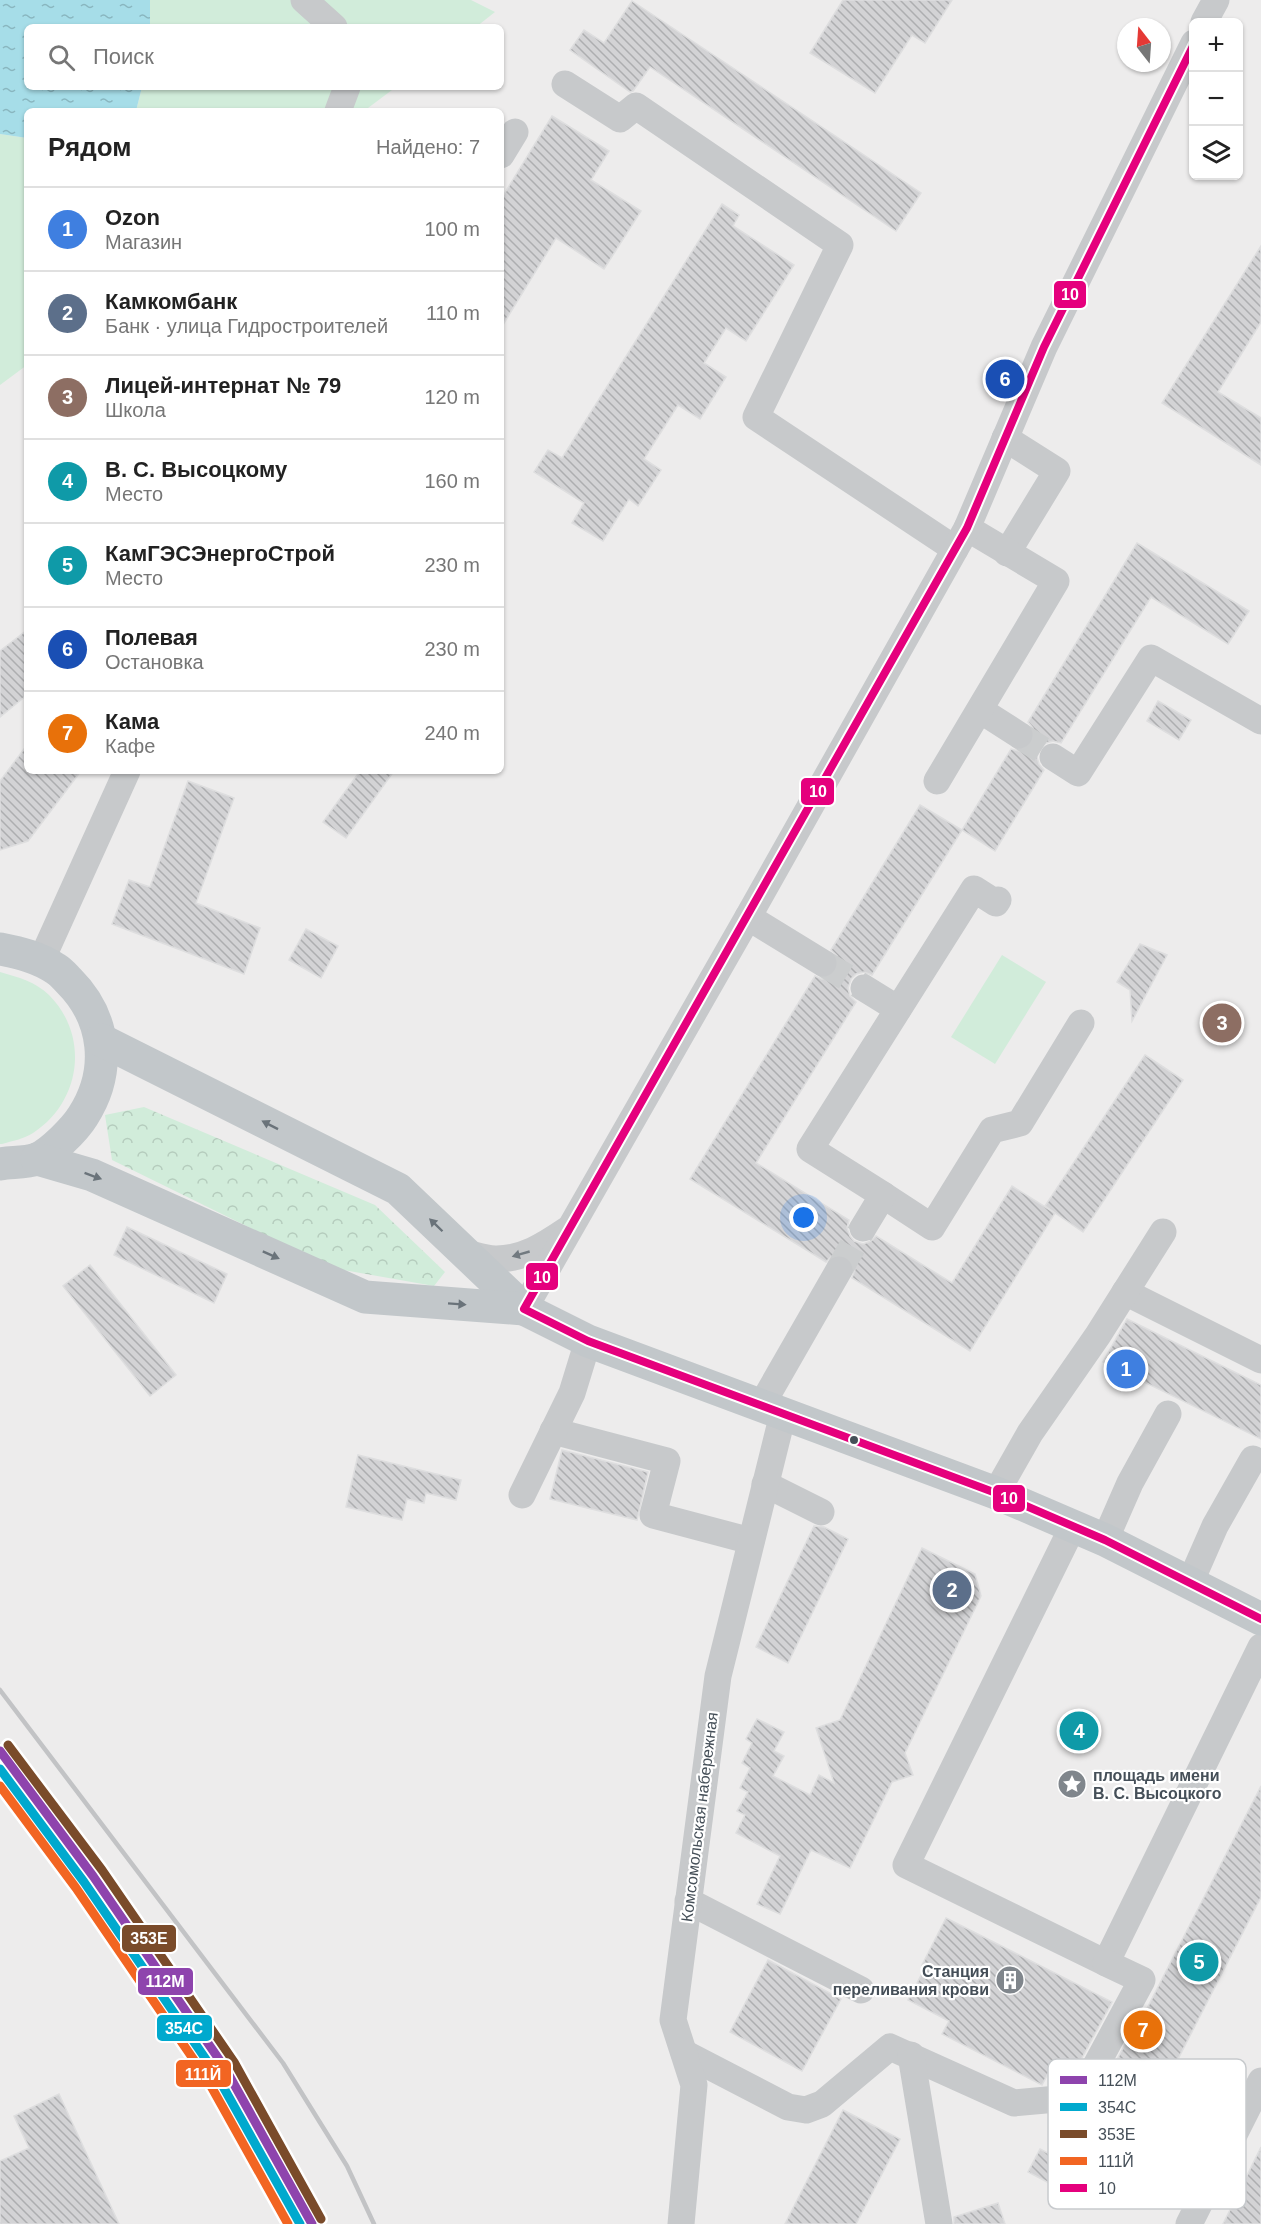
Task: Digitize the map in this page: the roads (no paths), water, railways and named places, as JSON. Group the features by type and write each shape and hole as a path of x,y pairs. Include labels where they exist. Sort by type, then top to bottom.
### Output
{"main road":[{"path":"0,949 31,955 58,969 82,994 94,1017 101,1040 101,1074 92,1102 76,1127 37,1159"},
{"path":"101,1040 399,1189 524,1309 588,1341 996,1493 1106,1540 1261,1619"},
{"path":"0,1164 37,1159 92,1175 365,1297 524,1309"}],"street":[{"path":"304,0 331,24"},
{"path":"1206,18 1216,0"},
{"path":"524,1309 961,538 1044,347 1189,53"},
{"path":"565,84 620,119 636,106 840,244 756,417 961,538 1007,553 1056,581 937,781"},
{"path":"339,108 345,90"},
{"path":"504,150 515,132"},
{"path":"1005,438 1057,471 1007,553"},
{"path":"1053,757 1078,773 1150,658 1261,721"},
{"path":"980,710 1019,735"},
{"path":"41,961 126,774"},
{"path":"998,900 996,903 974,889 810,1149 932,1227 992,1130 1020,1123 1081,1023"},
{"path":"748,917 823,963"},
{"path":"864,988 898,1009"},
{"path":"863,1228 884,1195"},
{"path":"466,1253 494,1259 520,1256 545,1245 570,1227"},
{"path":"996,1493 1030,1433 1125,1292 1162,1232"},
{"name":"Комсомольская набережная","path":"681,2224 694,2085 673,2020 717,1676 765,1484 772,1410 839,1270"},
{"path":"1125,1292 1261,1360"},
{"path":"522,1495 572,1394 588,1341"},
{"path":"1106,1540 1130,1483 1168,1414"},
{"path":"553,1431 667,1461 653,1515 751,1540"},
{"path":"1190,1583 1215,1526 1253,1459"},
{"path":"765,1484 821,1512"},
{"path":"1073,1526 906,1865 1142,1980 1099,2059"},
{"path":"1106,1962 1261,1647"},
{"path":"688,1901 861,1990"},
{"path":"684,2054 788,2107 806,2110 822,2104 890,2047 1014,2103 1048,2100"},
{"path":"911,2055 939,2224"},
{"path":"1246,2111 1261,2081"},
{"path":"1189,2224 1197,2209"}],"water":[{"path":"0,0 150,0 150,24 24,24 24,90 141,90 137,108 24,108 24,138 0,134"}],"tunnel":[{"path":"1019,735 1053,757"},
{"path":"823,963 864,988"},
{"path":"839,1270 863,1228"}],"railway":[{"path":"0,1690 283,2063 347,2166 374,2224"}],"place":[{"name":"Полевая","path":"1005,379"},
{"name":"Лицей-интернат № 79","path":"1222,1023"},
{"name":"Ozon","path":"1126,1369"},
{"name":"Камкомбанк","path":"952,1590"},
{"name":"В. С. Высоцкому","path":"1079,1731"},
{"name":"площадь имени В. С. Высоцкого","path":"1072,1784"},
{"name":"КамГЭСЭнергоСтрой","path":"1199,1962"},
{"name":"Станция переливания крови","path":"1010,1980"},
{"name":"Кама","path":"1143,2030"}]}
